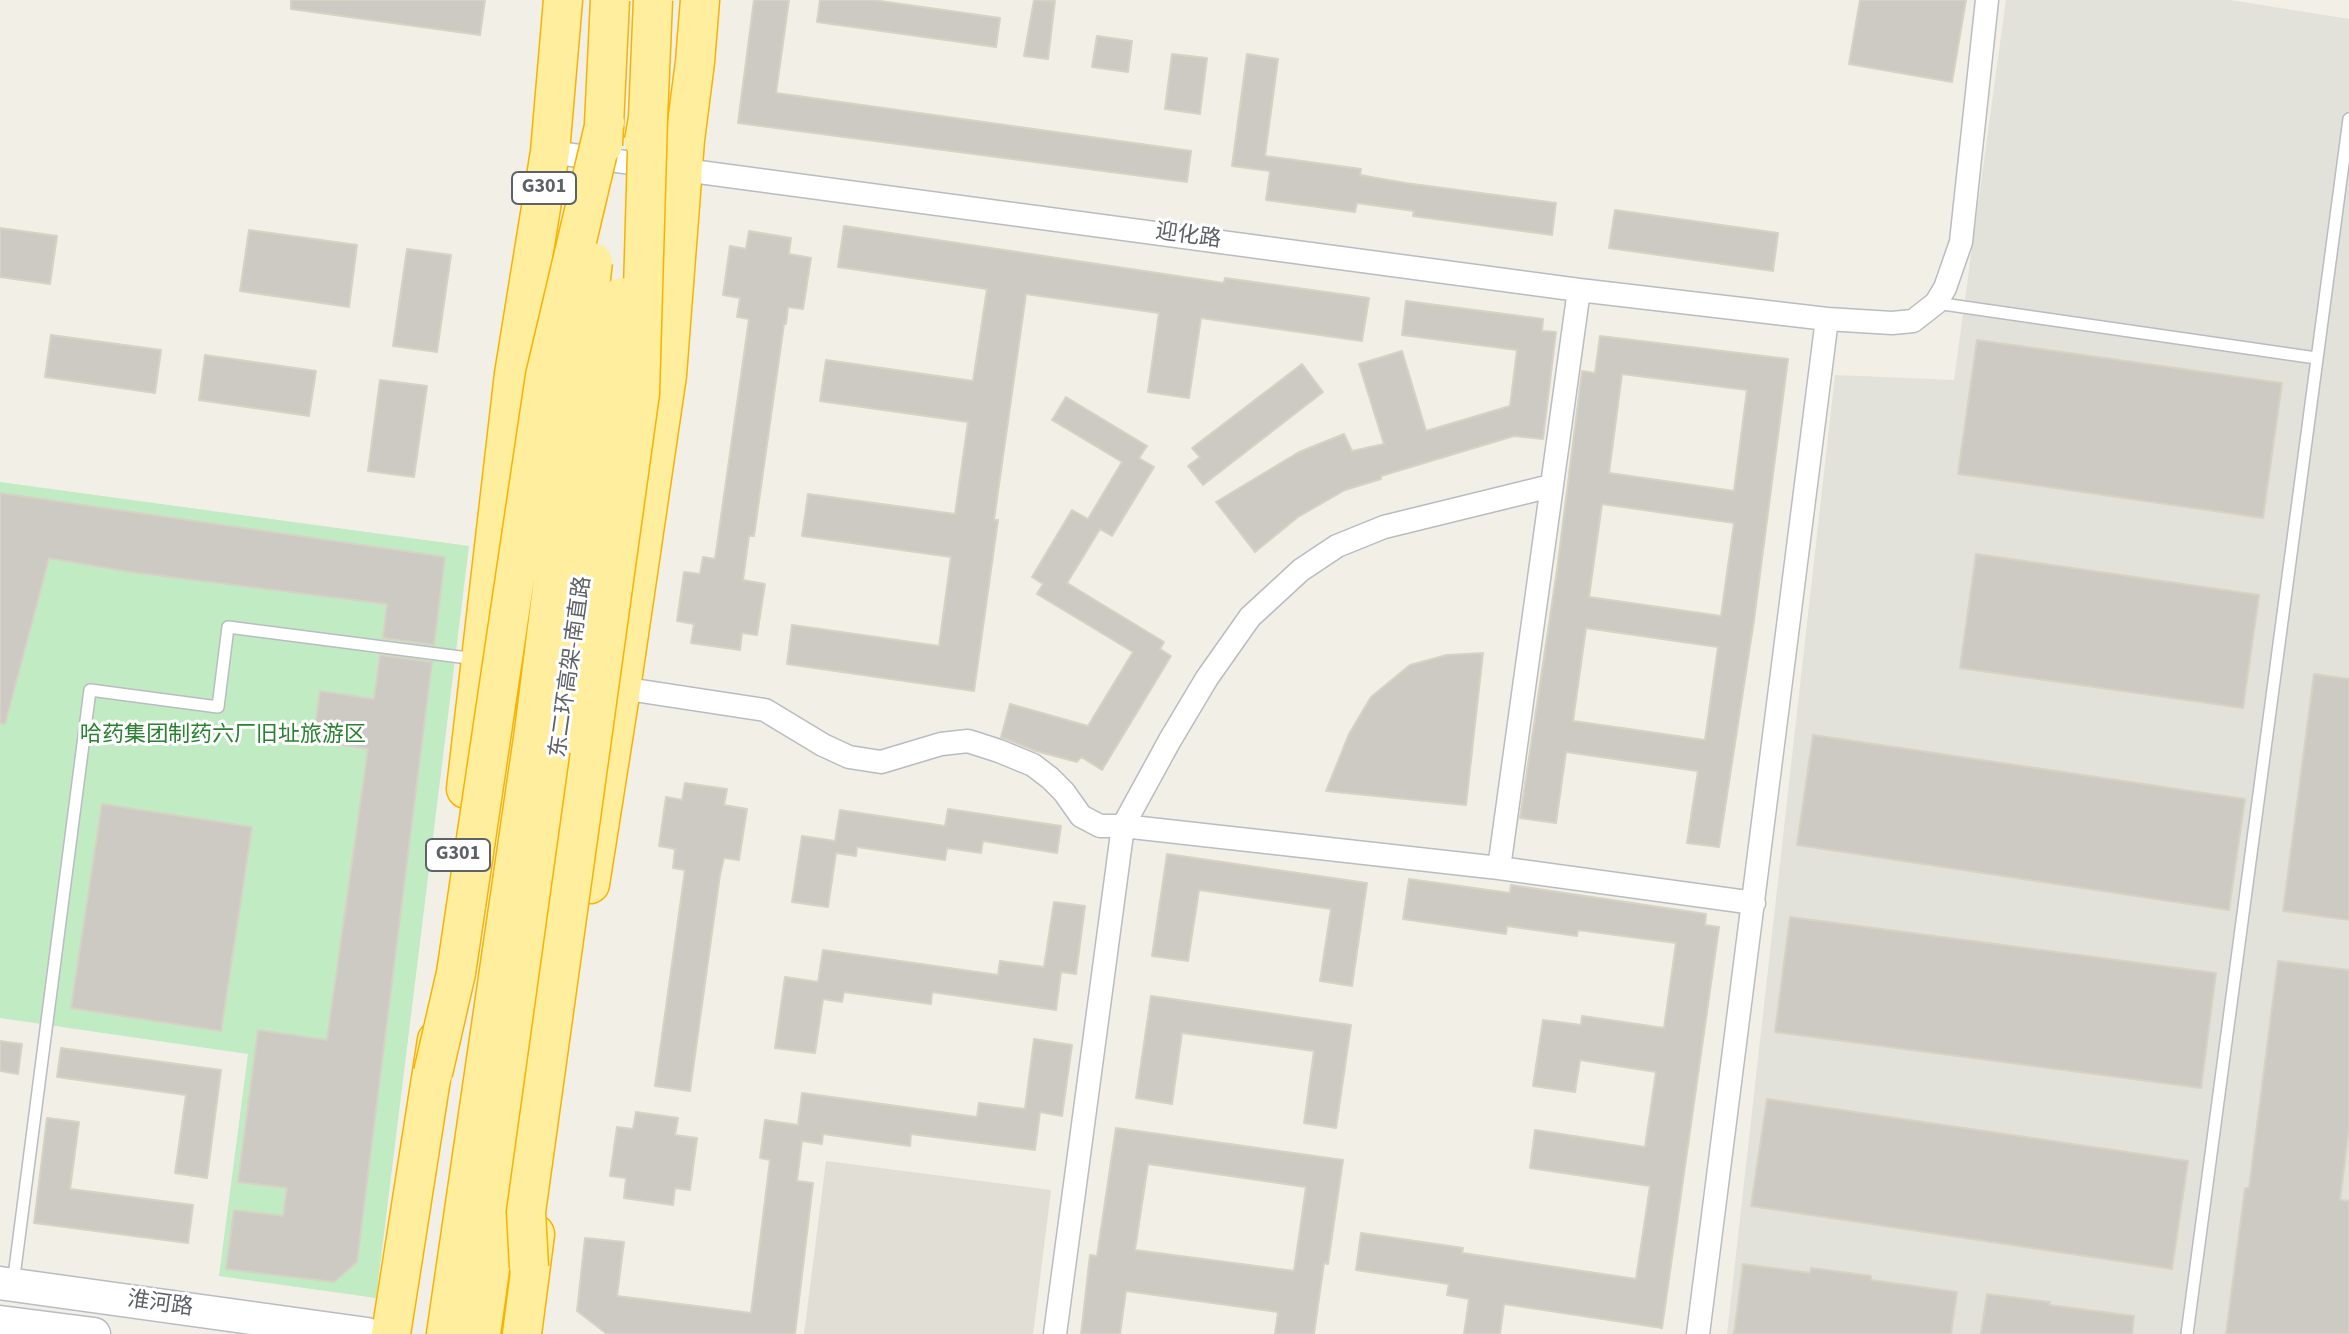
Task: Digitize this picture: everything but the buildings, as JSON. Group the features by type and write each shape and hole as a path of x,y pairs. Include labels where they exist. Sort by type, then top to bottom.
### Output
{"highway":[{"name":"G301","path":"391,1334 433,1073 514,374 550,152 563,0"},
{"name":"东二环高架-南直路","path":"446,1334 534,731 595,245 605,122 610,0"},
{"name":"东二环高架-南直路","path":"481,1334 629,237 648,118 653,0"},
{"path":"685,154 684,43 687,0"},
{"path":"522,1334 529,1267 667,375 700,0"},
{"path":"529,1267 526,1212 536,1133 640,393 648,118"},
{"path":"433,1073 456,973 545,376 605,122"}],"main road":[{"name":"淮河路","path":"6,1284 367,1334"},
{"path":"0,1322 94,1334"}],"street":[{"path":"1936,303 1945,288 1961,242 1987,0"},
{"name":"迎化路","path":"550,152 685,154 1579,290 1827,319 1892,323 1913,321 1936,303"},
{"path":"1499,868 1579,290"},
{"path":"1698,1334 1827,319"},
{"path":"1055,1334 1123,826 1207,678 1250,617 1301,570 1337,546 1384,527 1551,486"},
{"path":"621,688 765,710 849,757 881,762 941,744 968,741 1033,765 1064,792 1081,816 1100,826 1123,826 1499,868 1754,903"}],"lane":[{"path":"2187,1334 2349,119"},
{"path":"1936,303 2316,358"},
{"path":"6,1284 90,690 218,707 228,627 481,659"}],"shaded area":[{"path":"2006,0 2230,0 2349,19 2349,1334 1727,1334 1835,375 1954,380"},
{"path":"826,1161 1051,1190 1033,1334 804,1334"}],"green space":[{"name":"哈药集团制药六厂旧址旅游区","path":"0,482 469,546 376,1298 219,1276 248,1054 0,1018"}]}
